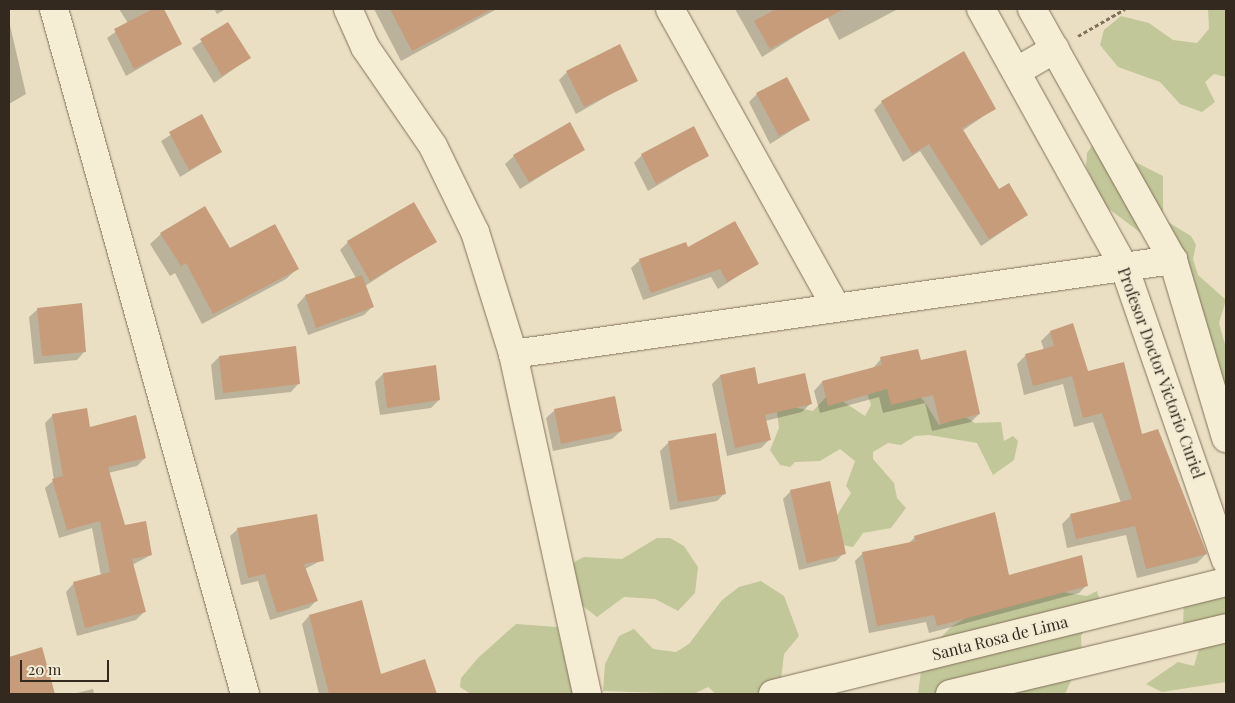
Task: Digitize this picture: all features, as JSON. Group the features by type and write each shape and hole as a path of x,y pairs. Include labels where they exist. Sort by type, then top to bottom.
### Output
{"street":[{"path":"54,9 246,694"},
{"path":"348,9 365,48 433,146 475,232 513,354 587,694"},
{"path":"670,9 835,306"},
{"name":"Profesor Doctor Victorio Curiel","path":"981,9 1018,71 1125,269 1226,560"},
{"path":"1032,9 1173,260 1226,438"},
{"path":"1018,71 1055,49"},
{"path":"513,354 835,306 1125,269 1173,260"},
{"name":"Santa Rosa de Lima","path":"773,694 1226,582"},
{"path":"950,694 1226,628"}],"path":[{"path":"1055,49 1125,9"}],"green space":[{"path":"1208,9 1226,9 1226,77 1214,74 1205,82 1215,102 1202,112 1180,104 1160,82 1118,67 1100,45 1104,30 1121,16 1149,23 1173,40 1197,43 1209,29"},
{"path":"1095,142 1163,176 1163,219 1191,236 1196,245 1193,259 1198,275 1226,300 1219,323 1226,348 1226,406 1213,344 1149,239 1093,197 1094,184 1086,166 1087,153"},
{"path":"899,381 912,400 920,397 924,401 939,425 964,416 975,423 1001,422 1004,441 1013,436 1018,441 1014,460 993,475 977,443 929,435 915,436 901,445 888,443 873,452 873,459 894,483 897,498 906,508 891,528 863,533 853,547 842,545 834,520 851,493 846,486 855,461 840,449 820,461 795,462 790,467 780,465 770,450 779,428 777,412 783,405 813,411 830,393 865,416 871,405 867,393"},
{"path":"657,538 670,538 684,546 698,567 695,593 678,611 655,599 624,597 597,617 574,599 570,567 576,561 584,557 622,559"},
{"path":"761,581 784,596 799,636 784,654 781,680 770,694 716,694 708,687 694,694 603,691 605,664 619,636 634,629 653,649 676,652 689,644 722,600 739,587"},
{"path":"1226,589 1226,682 1162,692 1146,684 1178,662 1194,666 1199,649 1183,625 1184,598"},
{"path":"1097,591 1099,598 1081,636 1082,656 1065,694 918,694 923,656 951,627 996,599 1062,592 1087,596"},
{"path":"516,624 557,627 573,694 471,694 460,687 461,678 478,658"}],"building":[{"path":"153,9 164,9 182,44 134,69 114,29"},
{"path":"390,9 492,9 412,51"},
{"path":"776,9 844,9 770,49 754,21"},
{"path":"228,22 251,58 222,76 200,39"},
{"path":"620,44 638,81 584,107 566,71"},
{"path":"964,51 996,109 962,128 999,189 1009,183 1028,215 989,239 929,144 912,154 881,101"},
{"path":"787,77 810,120 779,136 756,93"},
{"path":"202,114 222,152 189,170 169,132"},
{"path":"570,122 585,150 529,182 513,155"},
{"path":"694,126 709,156 656,184 641,154"},
{"path":"414,202 437,242 370,281 347,241"},
{"path":"205,206 230,248 275,224 299,269 213,314 186,263 181,266 160,233"},
{"path":"735,221 759,264 727,282 720,269 651,293 639,259 686,242 688,247"},
{"path":"362,275 374,307 316,328 305,295"},
{"path":"82,303 86,352 42,356 37,308"},
{"path":"1073,323 1088,371 1124,362 1142,434 1158,429 1207,554 1146,569 1135,526 1076,539 1070,514 1132,499 1102,413 1083,418 1072,376 1033,386 1025,354 1054,346 1050,331"},
{"path":"296,346 300,384 223,393 219,356"},
{"path":"918,349 921,360 966,350 980,414 940,424 933,395 891,405 887,389 828,406 822,381 882,365 880,357"},
{"path":"436,365 440,400 387,408 383,373"},
{"path":"755,367 758,384 805,373 812,404 765,415 771,440 735,448 720,375"},
{"path":"615,396 622,431 561,444 554,409"},
{"path":"87,408 90,427 136,415 146,458 108,467 125,525 146,521 152,555 132,559 146,612 85,628 73,582 110,572 100,521 67,530 52,479 63,476 52,414"},
{"path":"716,433 726,494 678,502 668,441"},
{"path":"830,481 846,554 807,563 790,490"},
{"path":"995,512 1009,575 1082,555 1088,586 937,626 934,615 877,626 862,552 916,541 914,536"},
{"path":"317,514 324,561 304,564 318,601 277,613 265,574 248,578 237,528"},
{"path":"362,600 381,674 425,659 437,694 329,694 309,615"},
{"path":"42,647 55,694 9,694 9,657"}]}
